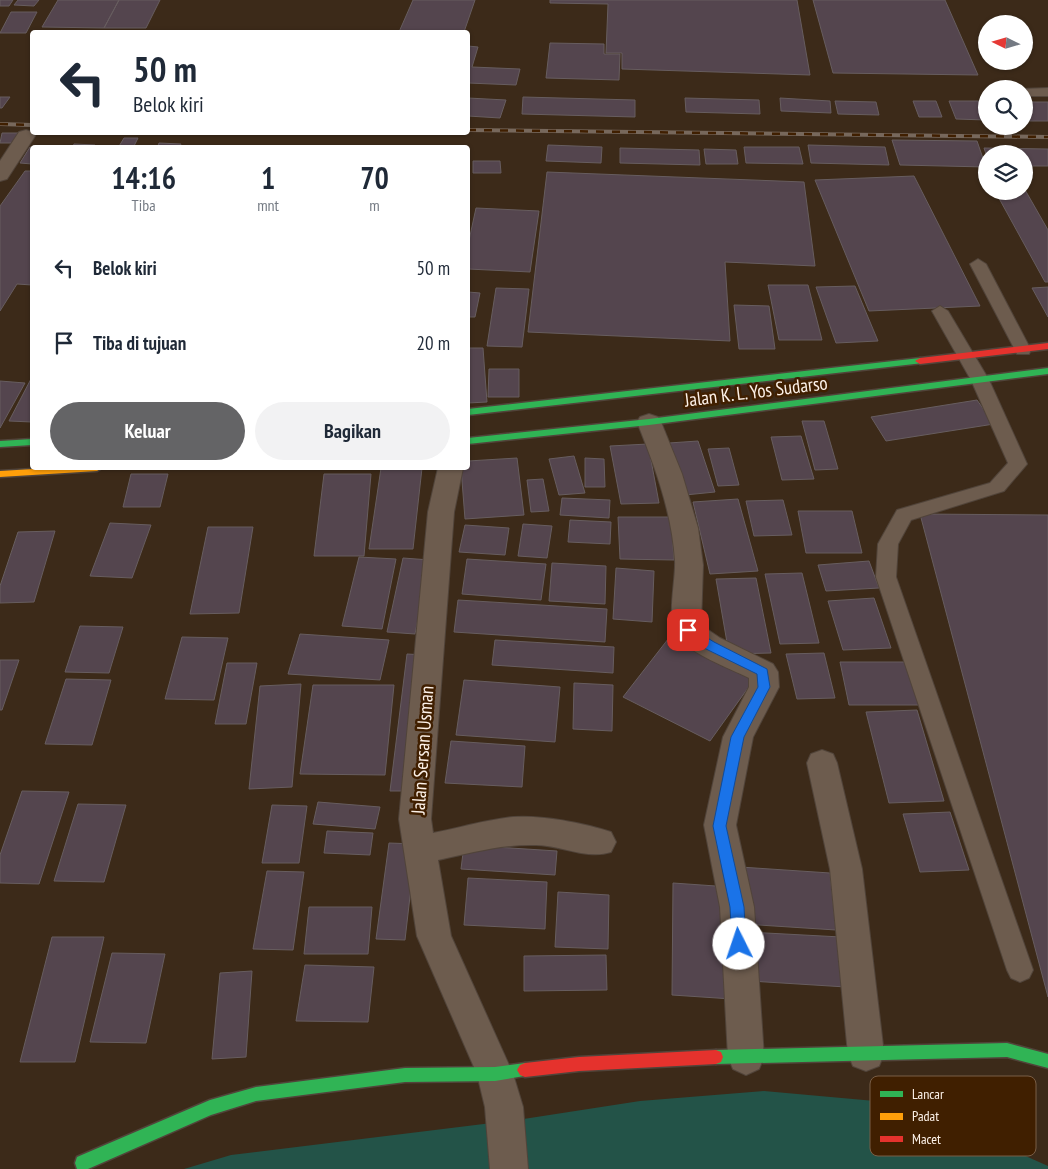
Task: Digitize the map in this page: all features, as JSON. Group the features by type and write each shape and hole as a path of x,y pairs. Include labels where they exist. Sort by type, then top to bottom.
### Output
{"main road":[{"name":"Jalan K. L. Yos Sudarso","path":"470,412 1048,346"},
{"name":"Jalan K. L. Yos Sudarso","path":"470,441 649,422 1048,370"},
{"path":"0,444 30,442"},
{"path":"0,474 65,470"},
{"path":"83,1163 210,1108 256,1094 405,1075 499,1090 579,1064 746,1057 1007,1050 1048,1061"}],"street":[{"path":"0,175 26,136"},
{"path":"649,422 673,482 685,537 689,565 685,613 688,630 710,646 763,672 764,687 738,737 720,826 737,907 746,1057"},
{"name":"Jalan Sersan Usman","path":"450,470 441,512 415,819 434,936 499,1090 509,1169"},
{"path":"822,763 846,869 866,1054"},
{"path":"421,849 513,831 539,830 600,842"}],"lane":[{"path":"1033,92 1048,92"},
{"path":"978,264 1023,350"},
{"path":"940,311 980,380 1018,464 997,487 904,515 888,544 886,578 1020,970"}],"water":[{"path":"764,1091 870,1101 870,1156 1026,1156 1048,1166 1048,1169 184,1169 231,1155 517,1120 640,1101"}],"building":[{"path":"0,0 13,0 9,6 0,6"},
{"path":"18,0 39,0 34,6 14,5"},
{"path":"58,0 119,0 104,28 42,27"},
{"path":"119,0 160,0 146,28 104,28"},
{"path":"413,0 475,0 465,30 400,30"},
{"path":"550,0 797,0 810,75 622,69 622,53 606,53 608,4 550,3"},
{"path":"813,0 945,0 978,75 833,73"},
{"path":"11,12 37,12 26,33 0,33"},
{"path":"550,43 604,44 604,54 620,54 619,80 546,78"},
{"path":"470,46 478,47 472,67 520,69 516,85 470,83"},
{"path":"0,97 10,97 2,108 0,108"},
{"path":"523,97 635,100 635,117 522,114"},
{"path":"470,98 506,100 500,118 470,116"},
{"path":"685,98 759,100 760,114 686,112"},
{"path":"780,98 830,101 831,113 781,111"},
{"path":"835,101 876,102 879,115 838,114"},
{"path":"913,101 936,101 942,117 919,117"},
{"path":"949,101 978,101 978,120 956,119"},
{"path":"1033,102 1048,102 1048,121 1033,121"},
{"path":"2,133 18,133 12,143 0,143"},
{"path":"124,138 138,138 134,145 120,145"},
{"path":"892,140 977,141 978,145 978,167 900,165"},
{"path":"159,143 181,144 180,145 158,145"},
{"path":"548,145 602,147 601,163 546,161"},
{"path":"808,145 885,147 889,165 811,163"},
{"path":"30,147 30,164 20,163"},
{"path":"744,147 799,147 803,164 746,163"},
{"path":"620,148 699,150 700,165 620,163"},
{"path":"704,149 736,150 738,164 706,164"},
{"path":"1033,149 1048,149 1048,166 1033,166"},
{"path":"473,161 500,161 501,173 473,173"},
{"path":"25,171 30,171 30,285 17,284 0,311 0,206"},
{"path":"547,172 804,182 815,266 725,262 730,341 528,332"},
{"path":"914,176 980,306 869,311 815,180"},
{"path":"1000,200 1031,200 1048,230 1048,282 1045,282"},
{"path":"476,208 539,211 530,272 470,269 470,236"},
{"path":"768,285 808,285 822,340 779,340"},
{"path":"855,286 878,341 836,343 816,287"},
{"path":"1048,287 1048,317 1032,288"},
{"path":"496,288 529,289 522,347 487,346"},
{"path":"470,292 480,293 475,317 470,317"},
{"path":"734,305 769,306 775,349 739,349"},
{"path":"470,348 483,348 487,402 470,403"},
{"path":"489,369 519,369 519,397 488,397"},
{"path":"0,381 25,383 0,428"},
{"path":"30,381 30,422 9,421"},
{"path":"977,400 994,424 886,441 871,417"},
{"path":"802,421 824,421 838,469 815,470"},
{"path":"801,436 814,479 782,480 771,437"},
{"path":"698,441 715,492 685,495 669,443"},
{"path":"648,444 659,503 621,504 610,446"},
{"path":"729,448 739,485 718,486 708,449"},
{"path":"574,456 585,493 559,495 549,459"},
{"path":"517,458 524,515 465,519 461,470 470,470 470,461"},
{"path":"585,458 604,459 605,487 585,487"},
{"path":"381,470 422,470 413,549 369,549"},
{"path":"131,474 168,474 160,507 123,507"},
{"path":"324,474 371,474 364,556 314,556"},
{"path":"543,479 549,511 531,512 527,480"},
{"path":"562,498 610,500 609,518 560,515"},
{"path":"738,499 758,571 710,574 693,502"},
{"path":"783,500 792,535 754,536 746,501"},
{"path":"798,511 852,511 862,553 806,553"},
{"path":"920,514 1048,515 1048,997"},
{"path":"618,517 671,517 674,560 620,559"},
{"path":"570,520 611,522 610,544 568,542"},
{"path":"110,523 151,525 132,578 90,576"},
{"path":"523,524 552,526 547,558 518,556"},
{"path":"465,525 509,528 505,555 459,552"},
{"path":"208,527 253,527 239,613 190,614"},
{"path":"55,531 34,602 0,603 0,586 18,532"},
{"path":"359,557 396,559 382,629 342,626"},
{"path":"403,558 430,560 415,634 387,632"},
{"path":"467,559 546,564 541,600 462,594"},
{"path":"869,561 879,588 826,591 818,565"},
{"path":"552,563 606,566 605,604 549,601"},
{"path":"616,568 654,571 652,622 613,619"},
{"path":"802,573 819,643 780,644 765,574"},
{"path":"756,578 771,653 729,654 716,579"},
{"path":"874,598 891,648 843,650 828,601"},
{"path":"458,600 607,609 605,642 454,632"},
{"path":"80,626 123,627 109,673 65,672"},
{"path":"300,634 389,640 380,680 288,674"},
{"path":"672,634 758,674 710,741 623,697"},
{"path":"182,637 228,638 214,700 165,699"},
{"path":"495,640 614,647 613,673 492,665"},
{"path":"824,653 835,698 797,699 786,654"},
{"path":"407,654 426,655 412,791 390,791"},
{"path":"0,660 19,660 2,710 0,710"},
{"path":"840,662 908,662 919,705 849,705"},
{"path":"227,663 257,663 246,724 215,724"},
{"path":"66,679 111,680 92,745 45,744"},
{"path":"464,680 560,687 555,742 456,735"},
{"path":"574,683 613,685 612,731 573,729"},
{"path":"301,684 292,787 249,789 260,686"},
{"path":"313,685 394,685 385,775 300,774"},
{"path":"917,710 944,801 889,803 866,712"},
{"path":"451,741 525,746 522,787 445,783"},
{"path":"22,791 69,792 39,884 0,883 0,855"},
{"path":"318,802 380,807 375,829 313,824"},
{"path":"78,804 126,805 104,882 54,881"},
{"path":"272,805 307,806 299,863 262,863"},
{"path":"950,812 969,870 920,872 903,814"},
{"path":"327,831 373,833 370,855 324,853"},
{"path":"389,843 416,844 405,940 376,939"},
{"path":"464,845 557,851 555,875 461,869"},
{"path":"740,867 830,873 836,930 743,924"},
{"path":"267,871 304,872 293,950 253,949"},
{"path":"468,878 547,882 545,929 464,925"},
{"path":"673,883 730,887 732,999 672,995"},
{"path":"558,892 609,895 608,949 555,947"},
{"path":"309,907 372,907 368,954 304,954"},
{"path":"747,932 841,937 846,987 750,981"},
{"path":"52,937 104,937 75,1062 20,1062"},
{"path":"112,953 165,954 146,1043 90,1042"},
{"path":"606,955 607,990 524,991 524,956"},
{"path":"305,965 374,967 368,1022 296,1021"},
{"path":"252,971 246,1057 212,1059 220,973"}],"railway":[{"path":"0,124 30,125"},
{"path":"470,130 1048,137"}],"traffic: fast":[{"path":"470,412 920,361"},
{"path":"470,441 649,422 1048,371"},
{"path":"0,444 30,442"},
{"path":"716,1057 1007,1050 1048,1061"},
{"path":"83,1163 210,1108 256,1094 405,1075 495,1074 525,1070"}],"traffic: slow":[{"path":"0,474 65,470"}],"traffic: jam":[{"path":"920,361 1048,346"},
{"path":"525,1070 579,1064 716,1057"}],"route":[{"path":"688,630 710,646 763,672 764,687 738,737 720,826 737,907 739,944"}]}
